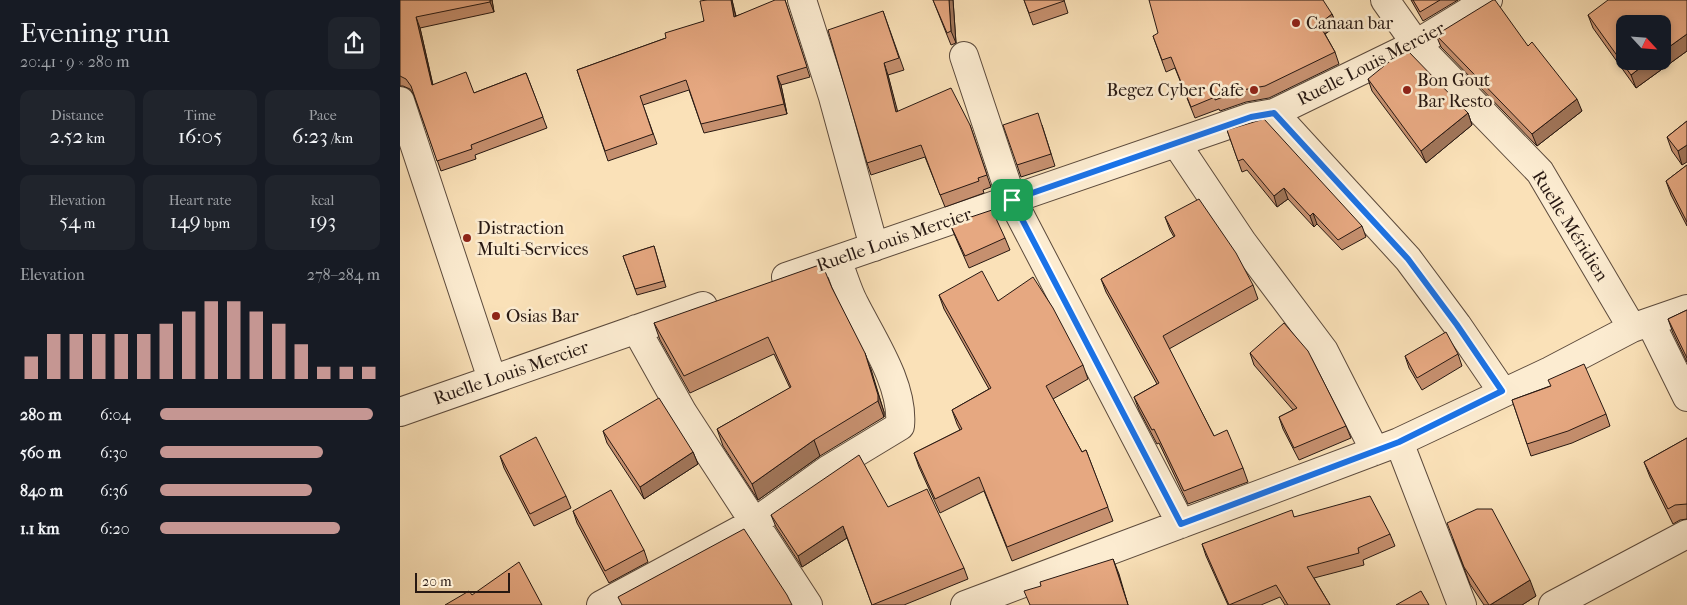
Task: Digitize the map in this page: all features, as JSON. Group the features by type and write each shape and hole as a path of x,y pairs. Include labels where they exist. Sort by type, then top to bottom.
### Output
{"street":[{"path":"802,0 833,98 874,247"},
{"name":"Ruelle Méridien","path":"1385,0 1416,44 1540,172 1687,397"},
{"name":"Ruelle Louis Mercier","path":"767,284 1251,117 1274,113 1416,44 1488,0"},
{"path":"964,56 1012,200 1181,524"},
{"path":"400,101 492,380"},
{"path":"1274,113 1408,259 1457,325 1502,391"},
{"path":"1176,143 1243,243 1324,351 1387,446 1462,605"},
{"path":"600,605 755,522 829,469 900,426 901,412 887,367 852,301 837,260"},
{"name":"Ruelle Louis Mercier","path":"400,412 729,297"},
{"path":"965,605 1387,446 1502,391 1550,371 1641,325 1687,309"},
{"path":"636,329 683,413 808,605"},
{"path":"1553,605 1687,534"}],"building":[{"path":"400,0 490,0 490,2 416,17 432,85 466,72 474,93 526,73 543,117 471,145 472,149 437,161 411,86 406,79 400,76"},
{"path":"731,0 734,17 775,0 785,0 807,67 777,76 784,104 701,124 686,80 640,96 653,134 605,151 577,70 666,38 665,33 704,21 700,1"},
{"path":"933,0 949,0 951,31 947,33"},
{"path":"1024,0 1064,0 1064,1 1029,13"},
{"path":"1149,0 1323,0 1332,14 1319,24 1335,52 1265,86 1242,90 1215,100 1215,97 1191,107 1171,57 1162,60 1153,36 1158,33"},
{"path":"1413,0 1440,0 1420,12"},
{"path":"1495,0 1528,46 1532,42 1577,99 1532,134 1436,35"},
{"path":"1608,0 1687,0 1687,34 1671,46 1671,15 1616,15 1616,54 1588,15"},
{"path":"883,11 899,58 884,63 896,112 951,88 970,125 987,175 978,178 979,181 940,195 921,145 867,163 828,30"},
{"path":"1408,51 1468,113 1421,151 1368,79 1395,57"},
{"path":"1627,70 1637,70 1631,75"},
{"path":"1038,113 1051,154 1017,165 1003,125"},
{"path":"1264,119 1362,226 1338,240 1313,213 1310,216 1284,188 1274,196 1243,159 1238,161 1227,130"},
{"path":"1687,121 1687,145 1678,151 1667,137"},
{"path":"1687,165 1687,222 1666,181"},
{"path":"1199,199 1236,253 1253,285 1163,336 1214,436 1227,430 1243,468 1184,491 1154,429 1152,430 1134,397 1159,383 1101,279 1175,236 1165,217"},
{"path":"992,210 1005,238 965,256 950,224"},
{"path":"654,246 664,281 635,289 623,256"},
{"path":"822,264 865,353 878,395 878,401 814,440 752,484 717,429 791,387 768,337 684,376 654,323"},
{"path":"982,271 998,301 1033,277 1053,308 1083,365 1046,386 1082,452 1086,450 1108,507 1007,547 979,477 935,499 914,453 962,429 952,410 991,388 939,295"},
{"path":"1687,310 1687,358 1668,319"},
{"path":"1284,323 1308,351 1346,426 1294,448 1279,417 1297,408 1250,353"},
{"path":"1446,332 1458,354 1417,378 1405,356"},
{"path":"1584,364 1606,414 1568,431 1527,444 1512,400 1551,386 1548,380"},
{"path":"659,398 693,452 640,487 603,431"},
{"path":"536,437 566,496 530,514 500,456"},
{"path":"1687,438 1687,504 1675,505 1668,509 1644,462"},
{"path":"859,455 888,507 927,489 964,568 872,605 843,526 798,556 771,515"},
{"path":"611,490 644,550 605,571 573,511"},
{"path":"1370,496 1390,534 1358,548 1359,553 1307,567 1330,605 1288,605 1276,585 1229,605 1202,544 1292,510 1294,517"},
{"path":"1477,509 1492,509 1530,580 1490,605 1464,567 1447,523"},
{"path":"744,529 792,605 622,605 618,597"},
{"path":"1113,559 1128,605 1030,605 1024,591 1041,586 1040,582"},
{"path":"519,562 542,605 445,605 469,591 472,595"},
{"path":"1421,591 1429,605 1396,605"}],"place":[{"name":"Canaan bar","path":"1296,23"},
{"name":"Begez Cyber Cafe","path":"1254,90"},
{"name":"Bon Gout Bar Resto","path":"1407,90"},
{"name":"Distraction Multi-Services","path":"467,238"},
{"name":"Osias Bar","path":"496,316"}],"route":[{"path":"1274,113 1408,259 1457,325 1502,391 1399,442 1181,524 1012,200 1251,117 1274,113"}]}
